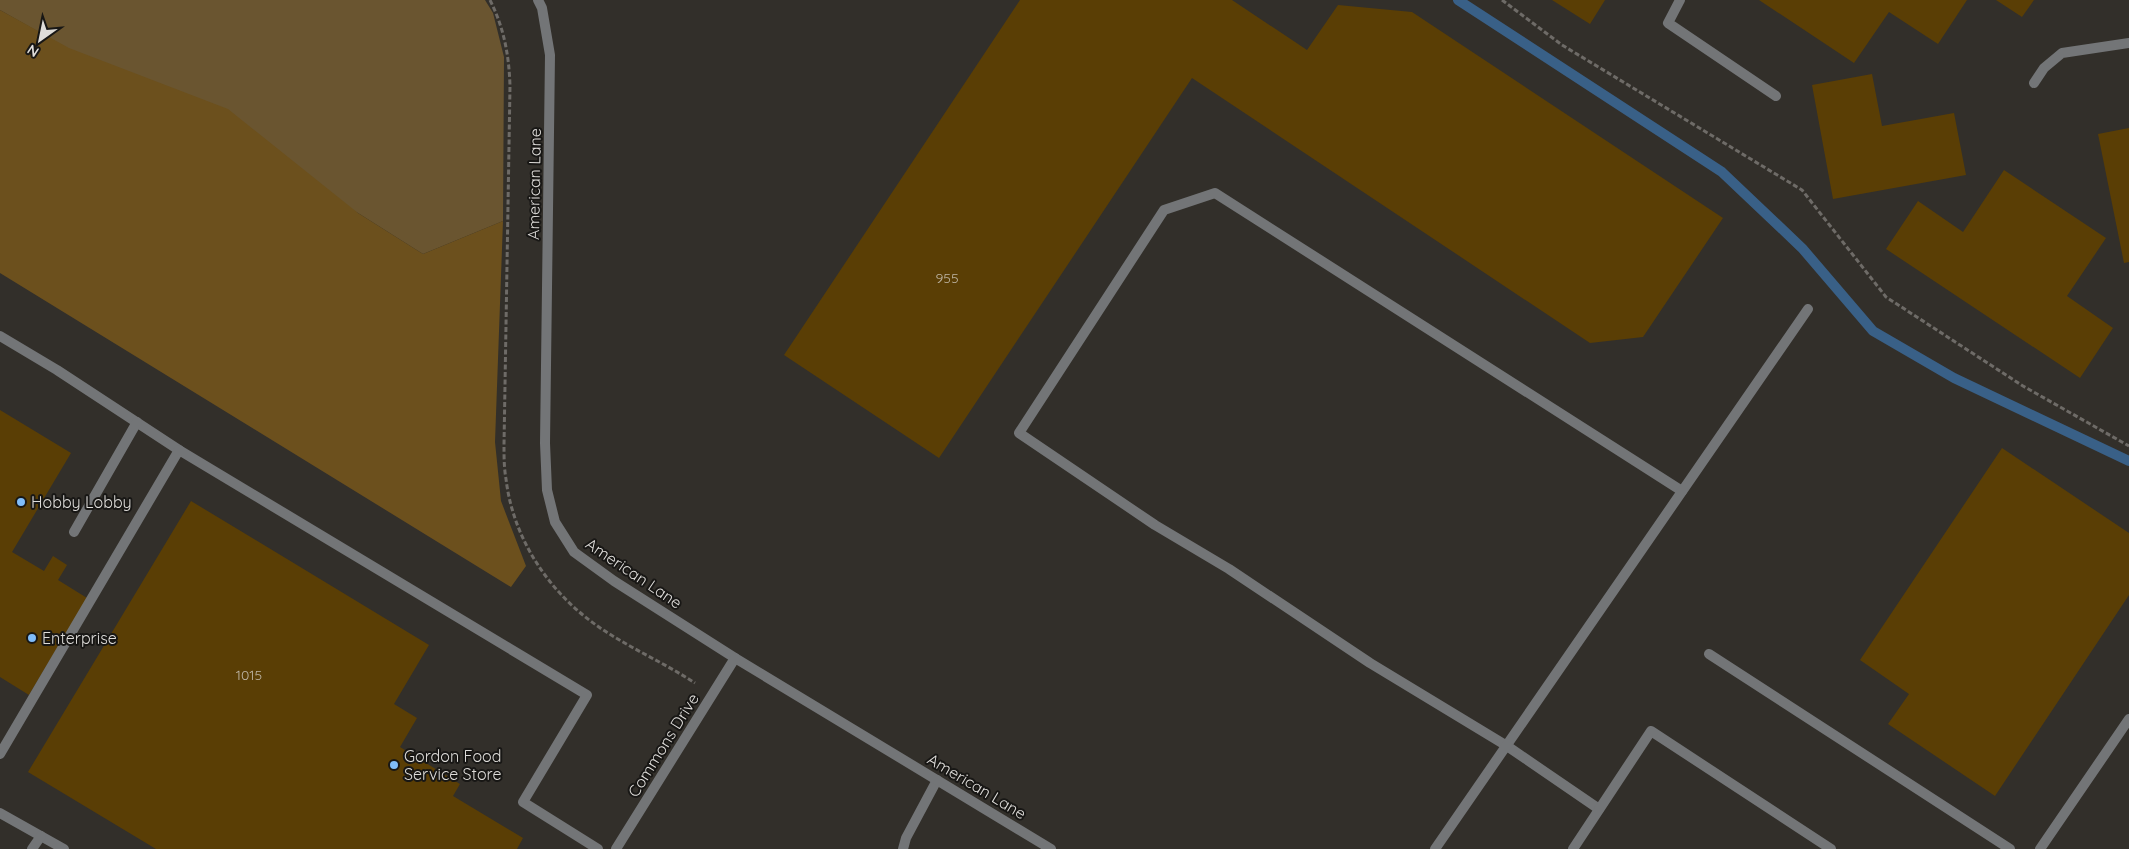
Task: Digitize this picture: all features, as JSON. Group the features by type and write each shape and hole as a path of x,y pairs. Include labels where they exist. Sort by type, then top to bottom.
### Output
{"street":[{"name":"American Lane","path":"538,0 542,8 550,55 545,443 547,490 554,522 574,552 614,581 735,658 1051,849"},
{"path":"1680,0 1668,23 1776,96"},
{"path":"2034,82 2044,68 2062,54 2129,43"},
{"path":"1599,809 1507,746 1370,663 1229,569 1155,525 1019,433 1164,210 1215,193 1682,491"},
{"path":"1436,849 1808,309"},
{"path":"0,336 57,370 179,450 587,695 523,802 598,849"},
{"path":"74,532 137,422"},
{"path":"0,754 179,450"},
{"path":"1709,654 2010,849"},
{"name":"Commons Drive","path":"616,849 735,658"},
{"path":"2040,849 2129,719"},
{"path":"1573,849 1652,731 1831,849"},
{"path":"903,849 906,838 937,780"},
{"path":"0,813 64,849"},
{"path":"32,849 40,836"}],"path":[{"path":"1502,0 1562,46 1802,190 1886,297 2023,386 2129,446"}],"shaded area":[{"path":"0,0 485,0 493,13 504,57 503,221 423,254 358,213 0,10"},
{"path":"0,10 69,48 228,109 358,213 423,254 503,221 495,442 501,501 526,566 511,587 0,273"}],"building":[{"path":"1020,0 1232,0 1307,50 1338,5 1412,12 1723,218 1643,337 1590,343 1192,78 939,458 784,355"},
{"path":"1552,0 1605,0 1590,24"},
{"path":"1759,0 1967,0 1938,44 1889,12 1854,63"},
{"path":"1996,0 2034,0 2022,17"},
{"path":"1872,74 1882,126 1954,113 1966,175 1833,199 1812,85"},
{"path":"2129,128 2129,262 2124,263 2098,134"},
{"path":"2004,170 2106,238 2067,296 2113,328 2080,378 1886,249 1918,201 1963,232"},
{"path":"0,410 71,453 12,552 44,571 53,556 67,565 58,580 87,598 29,695 0,677"},
{"path":"2002,448 2129,533 2129,595 1995,796 1888,724 1909,694 1860,660"},
{"path":"191,501 429,645 394,704 417,718 400,747 460,784 453,796 523,838 517,849 156,849 28,772"}],"waterway":[{"path":"1458,0 1722,172 1802,248 1873,331 1954,378 2129,461"}],"place":[{"name":"Hobby Lobby","path":"21,502"},
{"name":"Enterprise","path":"32,638"},
{"name":"Gordon Food Service Store","path":"394,765"}]}
